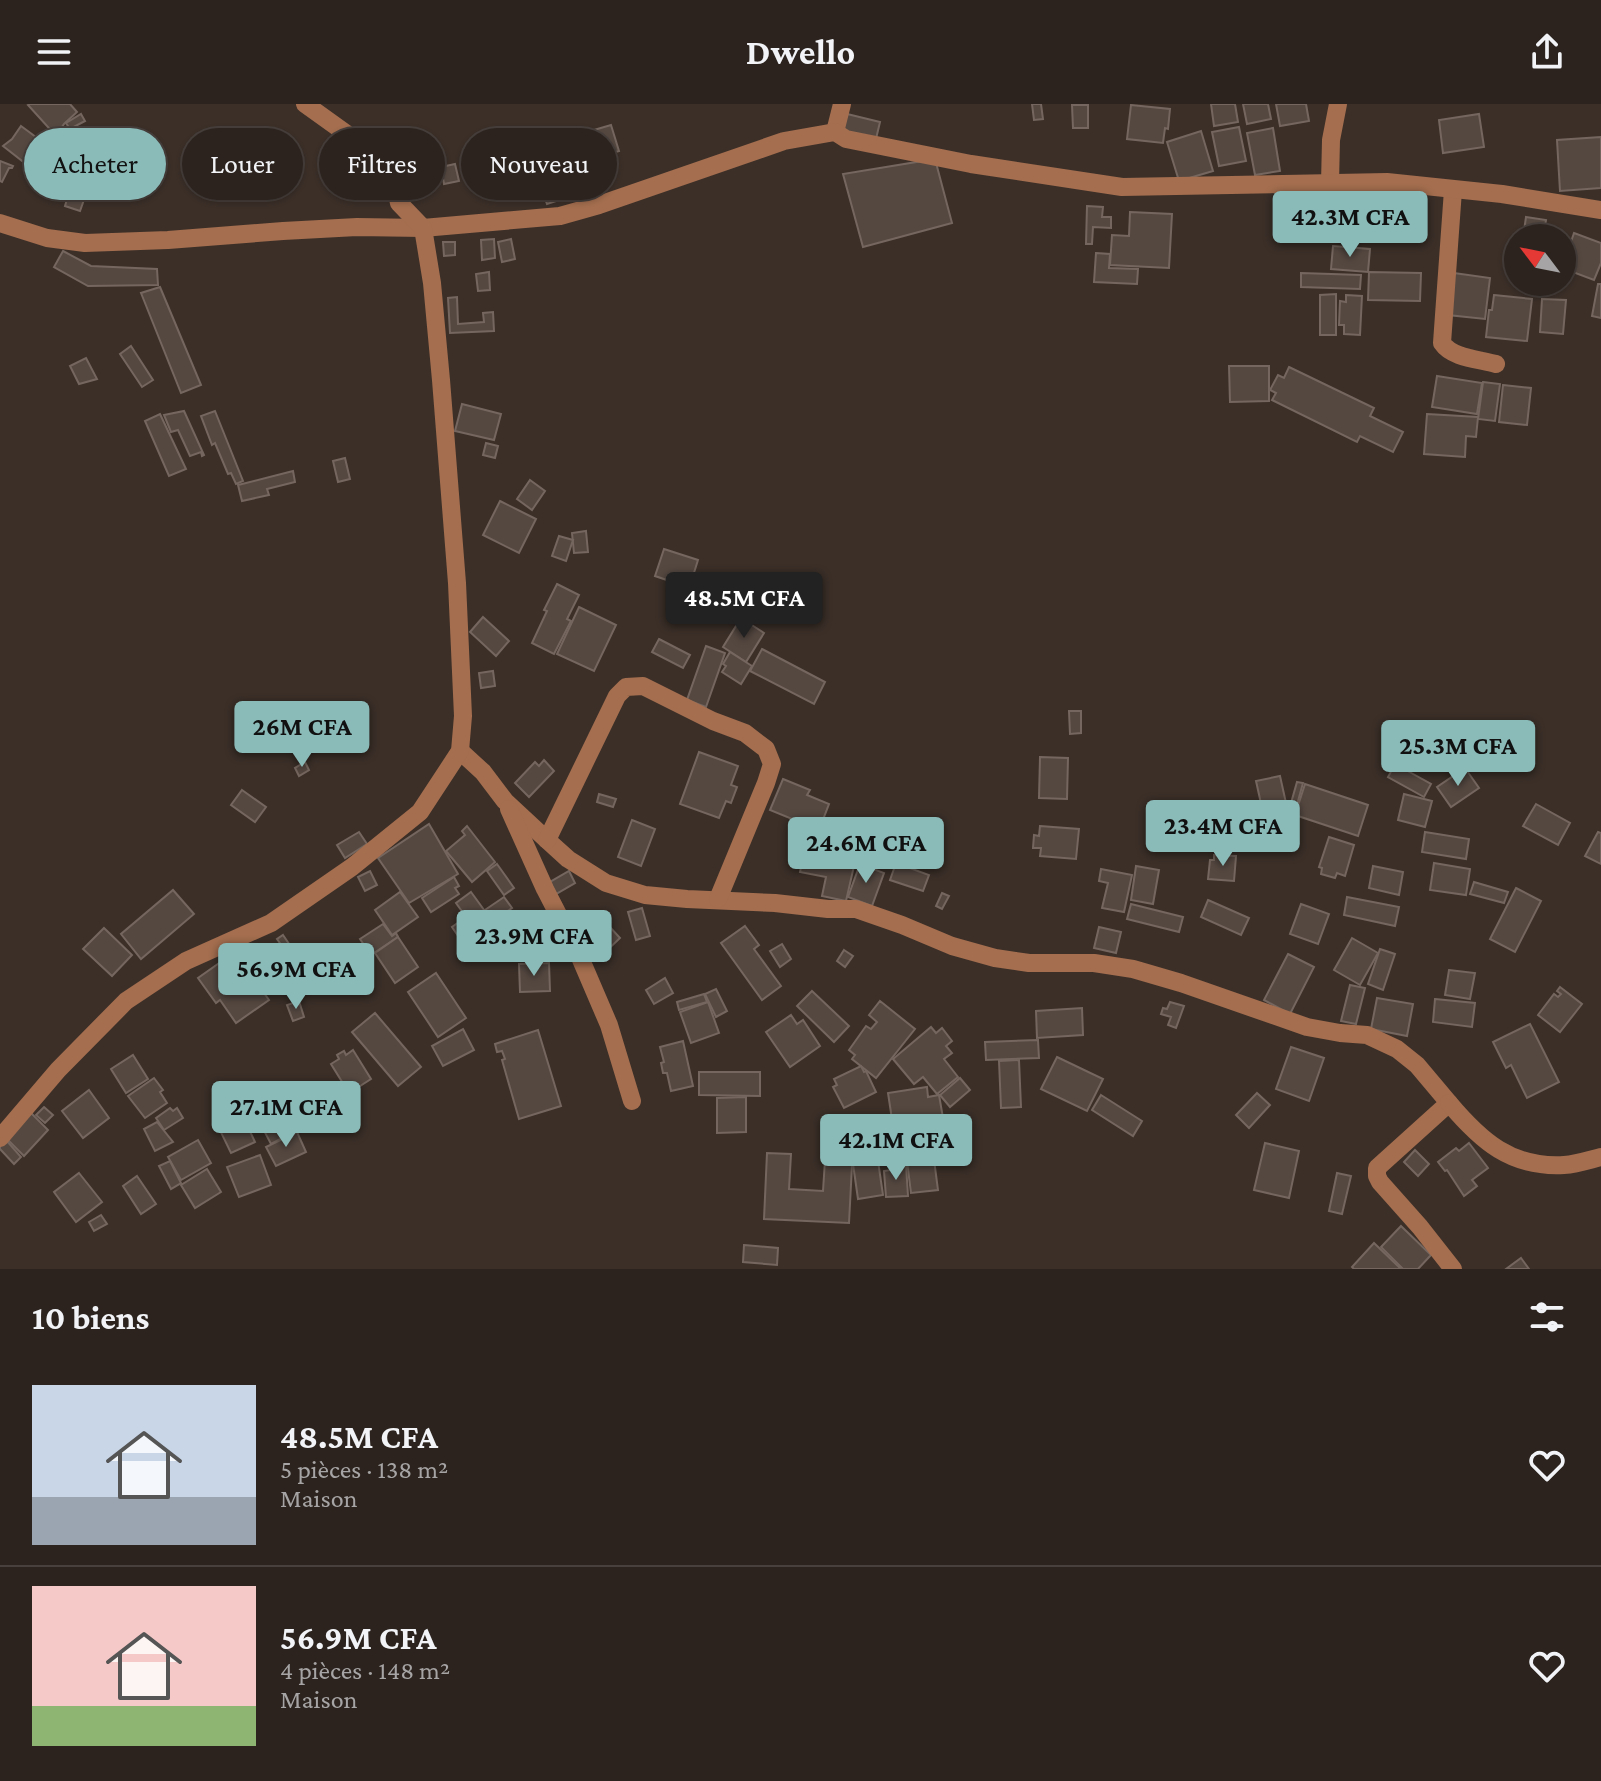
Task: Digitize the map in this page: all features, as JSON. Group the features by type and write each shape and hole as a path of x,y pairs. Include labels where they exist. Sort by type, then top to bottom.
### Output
{"street":[{"path":"0,1138 58,1070 126,1001 186,961 271,923 352,867 420,812 460,751 463,716 457,583 432,283 423,228 399,203 396,189 358,142 305,104"},
{"path":"835,132 842,104"},
{"path":"1330,183 1331,140 1338,104"},
{"path":"0,223 47,238 85,243 312,229 423,228 560,216 784,141 835,132 846,139 971,164 1122,187 1387,182 1502,194 1601,210"},
{"path":"1453,190 1442,343 1447,350 1496,364"},
{"path":"547,840 617,696 626,687 643,686 713,721 745,733 766,749 772,764 718,899"},
{"path":"460,751 483,772 505,801 568,859 606,883 645,895 856,909 952,946 995,958 1029,963 1094,963 1133,969 1307,1027 1367,1035 1397,1049 1417,1065 1467,1125 1484,1141 1508,1155 1537,1165 1567,1165 1601,1157"},
{"path":"505,801 609,1025 632,1101"},
{"path":"1449,1103 1377,1168 1377,1176 1453,1269"}],"building":[{"path":"70,104 77,112 61,128 49,128 28,105"},
{"path":"1032,104 1041,104 1043,119 1034,120"},
{"path":"1211,104 1235,104 1238,122 1214,126"},
{"path":"1243,104 1268,104 1271,119 1247,124"},
{"path":"1276,104 1306,104 1309,121 1280,126"},
{"path":"1072,105 1088,105 1088,128 1073,128"},
{"path":"1131,105 1170,109 1163,143 1127,139"},
{"path":"839,112 880,122 875,143 834,133"},
{"path":"81,114 85,121 72,128 66,123"},
{"path":"1479,114 1484,147 1443,153 1439,120"},
{"path":"21,126 24,128 24,162 3,146"},
{"path":"1239,127 1246,161 1219,166 1212,132"},
{"path":"1273,128 1280,171 1255,175 1247,133"},
{"path":"1201,131 1213,171 1179,181 1167,142"},
{"path":"1601,137 1601,188 1560,191 1557,140"},
{"path":"935,159 952,223 863,247 843,174"},
{"path":"0,161 13,166 2,182 0,181"},
{"path":"455,164 459,181 445,184 445,166"},
{"path":"67,200 84,200 80,211 65,206"},
{"path":"1301,204 1317,204 1317,211 1301,211"},
{"path":"1087,206 1103,207 1102,217 1111,217 1111,228 1093,227 1092,244 1086,244"},
{"path":"1130,212 1172,214 1169,268 1110,265 1112,235 1129,236"},
{"path":"1302,212 1326,214 1325,227 1301,226"},
{"path":"1526,217 1546,220 1545,224 1525,224"},
{"path":"1576,234 1601,243 1601,263 1594,280 1576,273"},
{"path":"494,239 495,258 482,260 481,240"},
{"path":"511,239 515,259 502,262 498,242"},
{"path":"443,242 455,242 455,255 444,256"},
{"path":"1333,246 1370,249 1368,272 1331,269"},
{"path":"63,251 91,266 157,269 158,285 88,286 54,267"},
{"path":"1096,253 1110,254 1109,268 1138,269 1137,284 1094,282"},
{"path":"489,272 490,290 478,291 476,274"},
{"path":"1369,272 1421,273 1420,301 1368,300"},
{"path":"1301,273 1361,275 1360,289 1301,287"},
{"path":"1454,273 1490,278 1485,319 1448,315"},
{"path":"1598,284 1601,284 1601,318 1592,316"},
{"path":"160,287 201,385 181,393 141,293"},
{"path":"1336,294 1336,335 1320,335 1320,295"},
{"path":"1346,295 1362,296 1360,335 1344,334 1344,325 1339,325 1340,301 1346,302"},
{"path":"1494,295 1532,299 1527,341 1486,337"},
{"path":"457,297 458,324 484,322 483,313 493,312 494,331 450,333 448,298"},
{"path":"1542,299 1566,300 1563,334 1540,332"},
{"path":"131,346 153,380 142,387 120,354"},
{"path":"86,358 97,379 79,384 70,366"},
{"path":"1229,366 1269,366 1269,401 1230,402"},
{"path":"1289,367 1374,408 1370,416 1403,432 1393,452 1360,436 1357,442 1272,400 1276,393 1270,390 1278,375 1284,378"},
{"path":"1437,376 1482,383 1477,414 1432,407"},
{"path":"1483,382 1500,384 1495,421 1478,419"},
{"path":"1503,385 1531,388 1527,425 1499,422"},
{"path":"462,404 501,414 494,440 455,431"},
{"path":"184,411 204,455 202,456 201,452 190,456 178,430 171,432 164,415"},
{"path":"215,411 243,481 236,484 231,473 228,474 215,443 212,445 201,416"},
{"path":"160,414 186,469 169,476 145,421"},
{"path":"1427,414 1478,417 1476,437 1466,436 1465,457 1424,454"},
{"path":"486,443 498,446 495,458 483,455"},
{"path":"345,458 350,479 338,482 333,461"},
{"path":"293,471 295,482 267,489 269,495 242,501 238,485"},
{"path":"530,480 545,491 532,510 517,499"},
{"path":"500,501 536,519 519,553 483,535"},
{"path":"586,531 588,552 574,553 572,533"},
{"path":"559,536 573,540 566,561 552,556"},
{"path":"664,549 698,560 693,576 715,583 711,595 655,576"},
{"path":"557,584 579,595 567,619 571,621 554,654 532,643"},
{"path":"579,607 616,625 594,671 557,654"},
{"path":"483,617 509,641 496,656 470,632"},
{"path":"741,618 764,633 746,662 723,647"},
{"path":"659,639 690,655 683,668 652,652"},
{"path":"706,646 725,653 706,707 687,700"},
{"path":"762,649 825,682 814,704 750,671"},
{"path":"730,652 752,666 741,684 722,672"},
{"path":"493,671 495,686 481,688 479,673"},
{"path":"1069,711 1081,711 1081,733 1070,734"},
{"path":"699,752 738,766 731,785 737,787 731,803 726,801 719,818 680,804"},
{"path":"1040,757 1068,758 1067,799 1039,798"},
{"path":"544,760 554,771 529,797 515,783 535,762 539,766"},
{"path":"305,762 309,770 299,776 295,768"},
{"path":"1395,764 1431,784 1424,797 1388,777"},
{"path":"1465,768 1479,788 1451,807 1437,787"},
{"path":"1280,776 1286,803 1262,808 1256,781"},
{"path":"783,779 810,790 807,795 829,804 819,830 770,810"},
{"path":"1297,782 1303,783 1295,812 1289,810"},
{"path":"1305,784 1368,805 1358,836 1295,815"},
{"path":"242,790 266,807 255,822 231,805"},
{"path":"599,794 616,799 613,807 597,802"},
{"path":"1404,794 1432,801 1425,827 1398,820"},
{"path":"1536,804 1570,823 1558,845 1523,826"},
{"path":"1234,812 1239,840 1214,845 1208,817"},
{"path":"632,820 655,829 641,866 618,857"},
{"path":"429,824 458,874 409,903 378,858"},
{"path":"467,826 495,862 472,882 446,851 465,835 462,831"},
{"path":"1040,826 1079,829 1076,859 1040,856 1041,848 1033,848 1034,835 1039,836"},
{"path":"359,832 367,844 345,858 337,845"},
{"path":"1425,832 1469,839 1466,859 1422,852"},
{"path":"1598,832 1601,833 1601,864 1585,856"},
{"path":"808,833 859,844 846,901 822,896 826,877 800,872"},
{"path":"1329,837 1354,845 1345,876 1337,873 1335,878 1321,874 1322,868 1319,867"},
{"path":"1214,855 1236,856 1234,881 1208,879 1210,860 1214,860"},
{"path":"896,863 929,875 923,891 890,880"},
{"path":"1434,863 1470,869 1466,895 1430,890"},
{"path":"497,864 514,888 504,895 487,871"},
{"path":"860,864 884,873 872,906 848,897"},
{"path":"1136,866 1159,870 1153,904 1131,900"},
{"path":"1373,866 1403,872 1399,895 1369,888"},
{"path":"1101,869 1132,875 1124,912 1102,908 1108,883 1099,881"},
{"path":"370,871 377,885 365,891 358,877"},
{"path":"569,871 575,883 556,894 550,882"},
{"path":"454,877 459,894 431,912 422,898"},
{"path":"1474,882 1508,892 1504,903 1470,894"},
{"path":"1516,888 1541,901 1515,952 1490,939"},
{"path":"173,890 194,914 141,959 121,934"},
{"path":"400,892 418,917 392,935 375,910"},
{"path":"471,892 495,925 465,946 452,927 466,917 456,903"},
{"path":"942,893 949,896 942,909 936,906"},
{"path":"504,897 512,908 493,921 485,910"},
{"path":"1347,897 1399,907 1395,926 1344,915"},
{"path":"1208,900 1249,918 1241,935 1201,917"},
{"path":"1131,904 1183,917 1179,932 1127,919"},
{"path":"1301,904 1329,914 1318,944 1290,934"},
{"path":"642,908 650,936 636,940 628,912"},
{"path":"596,912 620,938 599,958 576,932"},
{"path":"383,924 392,936 396,933 398,937 371,955 360,939"},
{"path":"745,926 759,945 754,949 781,986 762,1000 721,943"},
{"path":"1099,927 1121,932 1116,953 1094,948"},
{"path":"104,928 132,955 112,976 83,949"},
{"path":"283,935 296,954 299,952 306,962 302,964 310,975 285,991 263,959 282,946 277,939"},
{"path":"398,937 418,967 395,983 375,953"},
{"path":"1352,938 1378,953 1360,985 1334,970"},
{"path":"782,944 791,959 780,967 770,951"},
{"path":"1380,949 1395,954 1383,990 1368,984"},
{"path":"844,950 853,956 845,967 837,961"},
{"path":"235,952 269,1000 236,1023 220,1000 216,1003 198,978"},
{"path":"255,954 270,977 263,982 248,959"},
{"path":"1288,954 1314,967 1290,1014 1264,1000"},
{"path":"549,963 550,991 520,992 519,964"},
{"path":"1449,970 1475,973 1470,999 1445,995"},
{"path":"436,973 466,1018 438,1037 408,992"},
{"path":"665,978 673,993 654,1004 646,990"},
{"path":"1350,985 1365,988 1356,1024 1341,1021"},
{"path":"1560,987 1582,1004 1560,1032 1538,1015 1554,994 1558,997 1561,994 1557,991"},
{"path":"716,989 727,1011 716,1017 705,994"},
{"path":"812,991 849,1026 834,1042 797,1006"},
{"path":"704,994 707,1002 679,1010 677,1002"},
{"path":"1377,998 1413,1004 1407,1036 1371,1029"},
{"path":"1435,999 1475,1003 1472,1027 1433,1022"},
{"path":"299,1001 304,1017 293,1021 287,1005"},
{"path":"880,1001 915,1029 876,1078 852,1059 855,1055 849,1050 866,1026 871,1029 877,1022 869,1015"},
{"path":"708,1002 719,1033 691,1043 680,1012"},
{"path":"1170,1002 1184,1006 1176,1028 1168,1025 1171,1017 1161,1014"},
{"path":"1082,1008 1083,1035 1037,1038 1036,1011"},
{"path":"375,1013 421,1067 398,1086 352,1032"},
{"path":"791,1015 797,1024 803,1020 820,1046 790,1067 766,1032"},
{"path":"1530,1024 1559,1082 1527,1098 1511,1065 1506,1068 1493,1042"},
{"path":"931,1027 936,1033 942,1028 952,1041 946,1046 952,1053 944,1059 958,1077 937,1094 923,1077 914,1084 893,1059"},
{"path":"463,1029 474,1050 443,1066 432,1046"},
{"path":"538,1030 561,1106 519,1119 502,1060 505,1059 502,1051 497,1052 495,1044"},
{"path":"1038,1040 1039,1058 986,1060 985,1042"},
{"path":"683,1041 693,1086 671,1091 667,1073 663,1073 660,1047"},
{"path":"1291,1047 1324,1058 1309,1101 1276,1089"},
{"path":"353,1050 371,1079 349,1093 331,1064 339,1059 337,1055 344,1051 346,1055"},
{"path":"133,1055 148,1079 126,1093 111,1069"},
{"path":"1057,1057 1103,1079 1087,1111 1041,1089"},
{"path":"1019,1060 1021,1107 1001,1108 999,1061"},
{"path":"861,1066 876,1092 844,1108 833,1087 837,1085 834,1079"},
{"path":"699,1072 760,1072 760,1096 699,1095"},
{"path":"154,1078 163,1090 160,1092 167,1103 145,1118 128,1096"},
{"path":"960,1078 970,1090 950,1107 940,1095"},
{"path":"927,1087 928,1097 939,1095 943,1118 893,1126 888,1093"},
{"path":"89,1090 109,1118 83,1138 62,1111"},
{"path":"1257,1093 1270,1105 1249,1128 1236,1115"},
{"path":"1101,1095 1142,1121 1133,1136 1092,1110"},
{"path":"746,1097 746,1132 717,1133 717,1098"},
{"path":"246,1098 251,1110 243,1114 237,1103"},
{"path":"238,1106 255,1142 231,1153 214,1118"},
{"path":"44,1107 53,1115 45,1123 36,1115"},
{"path":"170,1108 173,1111 177,1108 183,1118 164,1130 156,1118"},
{"path":"30,1112 48,1130 24,1156 6,1138"},
{"path":"276,1115 286,1136 271,1144 260,1123"},
{"path":"157,1122 173,1142 155,1151 144,1129"},
{"path":"297,1132 306,1152 276,1166 266,1147"},
{"path":"833,1134 850,1135 850,1145 832,1144"},
{"path":"6,1140 21,1157 14,1164 0,1149"},
{"path":"198,1140 211,1163 181,1180 168,1157"},
{"path":"1265,1143 1299,1151 1289,1198 1254,1190"},
{"path":"1469,1143 1488,1168 1472,1180 1477,1186 1464,1196 1438,1162 1456,1148 1459,1151"},
{"path":"932,1144 938,1190 911,1193 906,1153 917,1151 916,1146"},
{"path":"826,1145 853,1146 849,1223 764,1219 767,1153 791,1154 789,1189 823,1191"},
{"path":"1415,1150 1429,1164 1418,1176 1404,1162"},
{"path":"260,1155 271,1185 239,1197 227,1167"},
{"path":"170,1161 181,1183 171,1189 159,1166"},
{"path":"878,1161 883,1195 858,1199 853,1164"},
{"path":"906,1165 908,1196 886,1197 884,1171 891,1170 890,1166"},
{"path":"207,1169 221,1192 195,1208 181,1185"},
{"path":"79,1173 102,1202 76,1222 54,1192"},
{"path":"1337,1173 1351,1176 1342,1214 1329,1211"},
{"path":"137,1176 156,1204 141,1214 123,1186"},
{"path":"101,1215 107,1224 94,1231 89,1222"},
{"path":"1401,1226 1431,1255 1418,1269 1403,1269 1381,1247"},
{"path":"1374,1243 1401,1269 1354,1269 1352,1267"},
{"path":"744,1245 778,1248 777,1265 743,1262"},
{"path":"1521,1258 1529,1269 1506,1269"}]}
